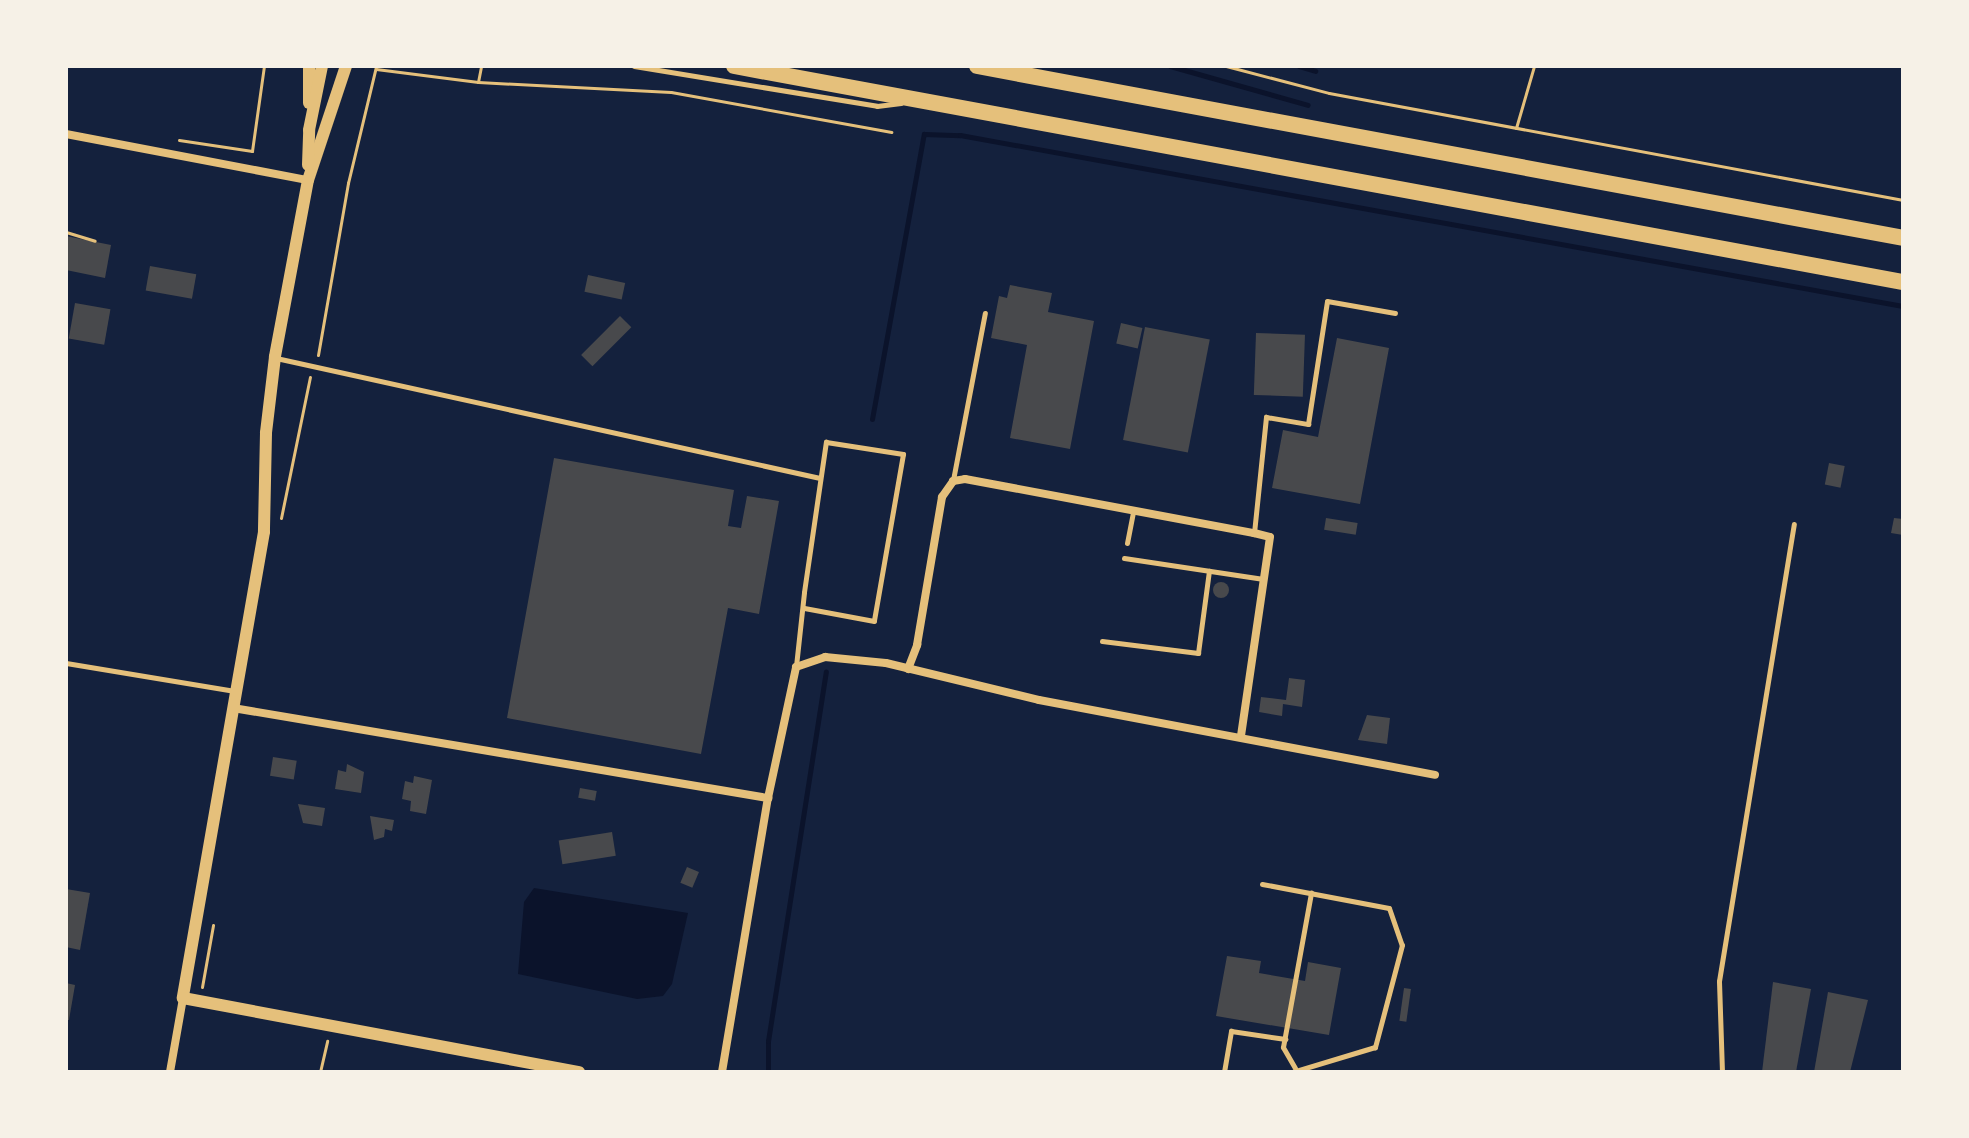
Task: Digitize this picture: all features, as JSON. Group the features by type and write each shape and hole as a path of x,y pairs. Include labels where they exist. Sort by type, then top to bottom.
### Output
{"highway":[{"path":"734,66 1903,282"},
{"path":"977,66 1903,238"}],"street":[{"path":"308,180 309,66"},
{"path":"309,130 322,66"},
{"path":"170,1072 264,532 266,433 275,357 308,180 346,66"},
{"path":"66,134 308,180"},
{"path":"908,669 917,645 942,497 953,481 965,479 1254,533 1270,537 1241,735"},
{"path":"722,1072 768,798 796,667 825,657 908,669 1039,700 1241,735 1435,775"},
{"path":"233,708 768,798"},
{"path":"183,998 579,1072"}],"lane":[{"path":"634,66 877,106 920,100"},
{"path":"1254,533 1266,417 1308,424 1327,301 1395,313"},
{"path":"953,481 985,313"},
{"path":"275,357 820,478"},
{"path":"796,667 826,442 903,454 874,621 804,608"},
{"path":"1127,543 1133,511"},
{"path":"1722,1072 1719,981 1794,524"},
{"path":"1124,558 1264,579"},
{"path":"1102,641 1198,653 1209,571"},
{"path":"66,663 236,691"},
{"path":"1262,884 1311,893 1389,908 1402,945 1375,1047 1365,1055 1294,1070 1285,1039 1311,893"},
{"path":"1224,1072 1231,1031 1285,1039"}],"path":[{"path":"176,140 252,151 264,66"},
{"path":"478,82 481,66"},
{"path":"1226,66 1329,93 1903,200"},
{"path":"1516,128 1534,66"},
{"path":"280,524 305,385 316,367 348,183 376,68 478,82 671,92 891,132"},
{"path":"66,232 95,241"},
{"path":"199,1001 215,926 208,922"},
{"path":"320,1072 330,1025"}],"water":[{"path":"534,888 688,913 672,984 663,996 637,999 518,974 524,902"}],"building":[{"path":"66,236 111,245 105,278 66,270"},
{"path":"150,266 196,274 192,299 146,291"},
{"path":"588,275 625,283 622,300 584,292"},
{"path":"1010,285 1052,293 1048,312 1094,321 1070,449 1010,438 1027,345 991,338 999,296 1007,298"},
{"path":"75,303 110,309 104,345 69,338"},
{"path":"620,316 631,327 592,366 581,355"},
{"path":"1121,323 1142,328 1138,348 1116,343"},
{"path":"1145,327 1210,340 1188,452 1123,440"},
{"path":"1256,333 1305,335 1303,397 1254,395"},
{"path":"1337,338 1389,348 1360,504 1272,488 1283,430 1318,437"},
{"path":"554,458 734,490 728,526 741,528 747,496 779,501 759,614 728,608 701,754 507,718"},
{"path":"1829,463 1845,466 1841,488 1825,485"},
{"path":"1326,518 1358,523 1356,535 1324,530"},
{"path":"1894,518 1903,519 1903,535 1891,533"},
{"path":"1218,582 1224,582 1229,590 1227,596 1218,598 1213,593 1213,587"},
{"path":"1289,678 1305,680 1302,707 1283,704 1282,716 1259,712 1261,697 1286,700"},
{"path":"1367,715 1390,718 1387,744 1358,740"},
{"path":"273,757 297,761 294,780 270,776"},
{"path":"347,764 364,772 361,793 335,789 338,770 346,772"},
{"path":"414,776 432,780 426,814 410,811 411,801 402,799 405,781 413,783"},
{"path":"580,788 597,791 595,801 578,798"},
{"path":"298,804 325,808 322,826 303,823"},
{"path":"370,816 394,820 392,831 385,829 384,837 374,840"},
{"path":"612,832 616,856 562,864 559,840"},
{"path":"687,867 699,872 692,888 680,883"},
{"path":"66,889 90,893 80,950 66,947"},
{"path":"1227,956 1261,961 1259,973 1305,981 1308,962 1341,968 1329,1035 1216,1016"},
{"path":"1773,982 1811,989 1796,1072 1762,1072"},
{"path":"66,983 75,985 69,1020 66,1020"},
{"path":"1404,988 1411,989 1406,1022 1399,1021"},
{"path":"1828,992 1868,1000 1850,1072 1814,1072"}],"waterway":[{"path":"1170,66 1308,105"},
{"path":"1299,66 1315,71"},
{"path":"872,419 924,134 960,135 1903,306"},
{"path":"768,1072 768,1041 826,672"}]}
